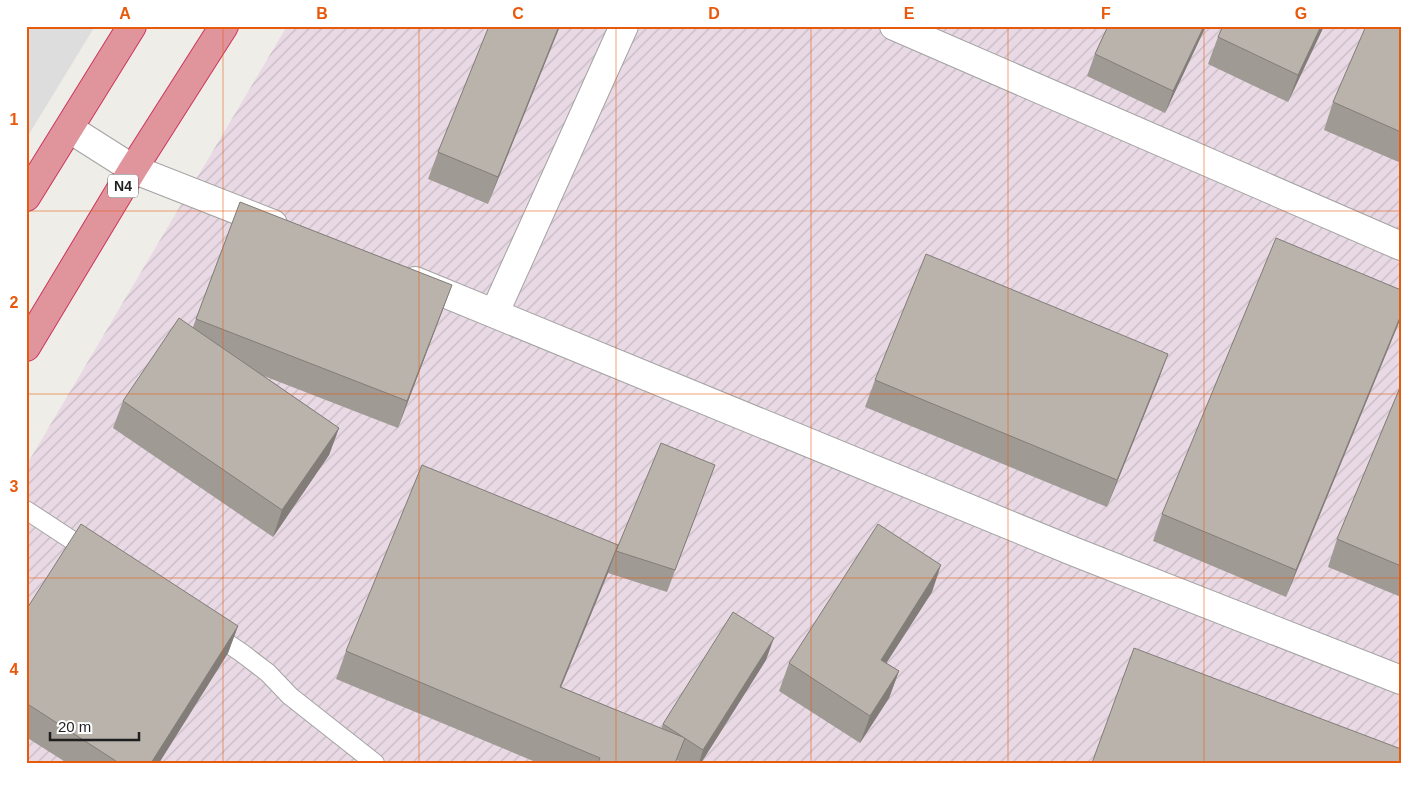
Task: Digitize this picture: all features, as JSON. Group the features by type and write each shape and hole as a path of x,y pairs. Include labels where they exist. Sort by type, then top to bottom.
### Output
{"highway":[{"path":"26,197 70,129 132,26"},
{"name":"N4","path":"26,347 220,28"}],"street":[{"path":"495,312 624,26"},
{"path":"894,26 1401,246"},
{"path":"70,129 134,169 300,235"},
{"path":"393,272 495,312 1075,552 1401,680"}],"lane":[{"path":"26,510 101,559"},
{"path":"201,625 261,668 290,696 375,763"}],"shaded area":[{"path":"26,26 95,26 26,139"},
{"path":"287,26 1401,26 1401,763 26,763 26,466"}],"building":[{"path":"489,26 559,26 498,177 438,152"},
{"path":"1108,26 1204,26 1173,91 1095,54"},
{"path":"1223,26 1321,26 1298,75 1218,37"},
{"path":"1366,26 1401,26 1401,132 1333,102"},
{"path":"240,202 452,285 407,401 196,319"},
{"path":"1276,238 1401,290 1401,315 1296,570 1162,514"},
{"path":"926,254 1168,354 1117,480 875,380"},
{"path":"179,318 339,428 282,510 123,401"},
{"path":"1401,385 1401,566 1337,539"},
{"path":"661,443 715,465 675,570 616,551"},
{"path":"422,465 618,545 560,687 685,738 675,763 598,763 600,758 346,651"},
{"path":"81,524 238,626 151,763 119,763 26,703 26,610"},
{"path":"878,524 941,565 881,660 899,671 870,716 789,663"},
{"path":"733,612 774,638 703,750 663,724"},
{"path":"1134,648 1401,749 1401,763 1092,763"}]}
